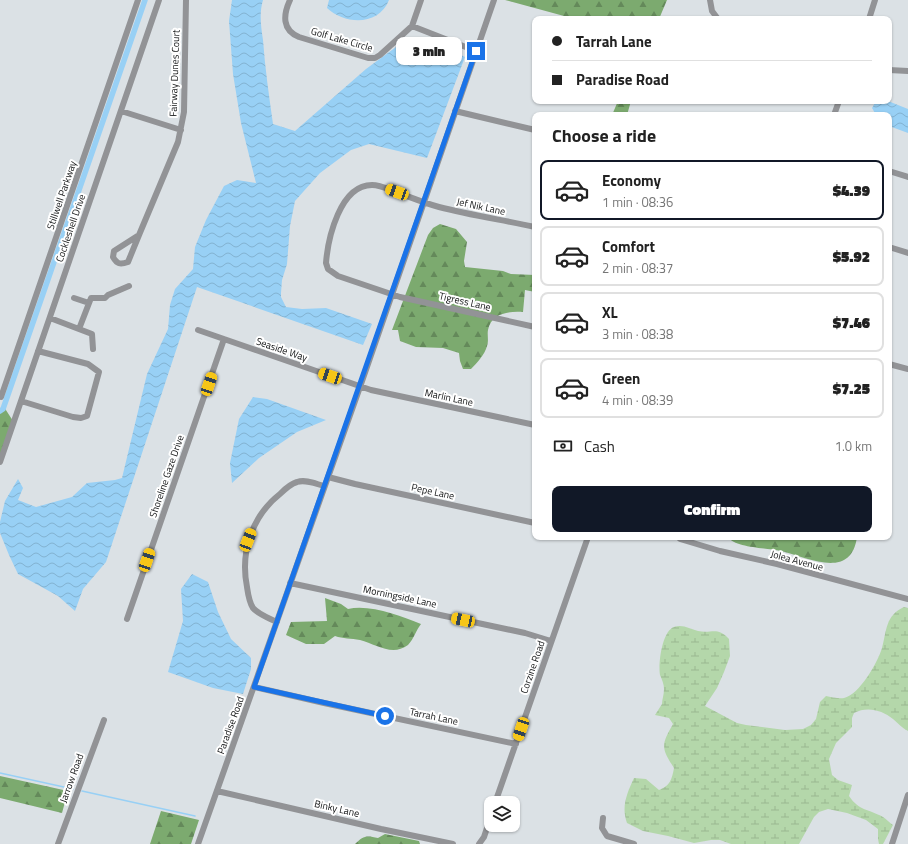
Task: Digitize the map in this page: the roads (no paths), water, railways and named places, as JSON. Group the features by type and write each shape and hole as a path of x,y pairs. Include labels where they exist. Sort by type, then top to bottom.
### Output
{"street":[{"name":"Stillwell Parkway","path":"1,397 138,0"},
{"name":"Cockleshell Drive","path":"0,462 159,0"},
{"name":"Fairway Dunes Court","path":"139,235 114,251 113,257 116,263 122,264 128,262 176,148 181,130 184,112 186,0"},
{"name":"Golf Lake Circle","path":"290,0 287,8 286,20 286,26 289,31 299,37 368,58 375,58 380,55 412,26 421,0"},
{"name":"Paradise Road","path":"198,844 360,387 494,0"},
{"path":"710,0 712,11 716,16"},
{"path":"870,16 875,0"},
{"path":"412,26 476,51"},
{"path":"892,70 908,71"},
{"path":"121,111 181,130"},
{"path":"455,111 532,129"},
{"path":"892,172 908,177"},
{"name":"Jef Nik Lane","path":"391,294 338,276 328,269 326,263 337,215 346,200 356,191 366,186 372,185 383,187 443,208 532,227"},
{"path":"892,248 908,253"},
{"path":"79,329 91,298 105,298 108,295 129,286"},
{"name":"Tigress Lane","path":"391,294 532,326"},
{"path":"74,298 89,303"},
{"path":"50,318 92,334 93,349"},
{"name":"Seaside Way","path":"198,330 360,387"},
{"name":"Shoreline Gaze Drive","path":"127,619 224,339"},
{"path":"21,401 74,417 81,418 86,416 98,372 88,364 38,351"},
{"path":"892,365 908,369"},
{"name":"Marlin Lane","path":"360,387 532,424"},
{"name":"Pepe Lane","path":"328,476 356,484 532,522"},
{"path":"277,622 259,613 251,604 244,568 248,540 264,509 274,498 291,485 302,481 324,486"},
{"name":"Corzine Road","path":"497,796 587,540"},
{"name":"Jolea Avenue","path":"683,540 720,551 777,564 908,599"},
{"name":"Morningside Lane","path":"290,583 510,630 552,641"},
{"name":"Tarrah Lane","path":"254,687 516,744"},
{"name":"Jarrow Road","path":"58,844 104,720"},
{"name":"Binky Lane","path":"217,791 453,844"},
{"path":"892,844 908,795"},
{"path":"603,818 602,828 607,836 634,844"},
{"path":"479,844 484,838 486,832"}],"water":[{"path":"232,0 263,0 261,25 273,124 295,131 366,69 407,39 429,39 465,57 427,158 369,144 351,150 320,173 295,201 290,226 287,264 282,280 281,297 286,307 302,309 326,308 372,324 363,345 197,287 106,562 83,589 75,611 58,596 18,574 0,533 0,522 5,501 18,479 23,488 18,500 36,507 72,497 87,483 122,478 147,374 168,329 170,305 175,289 193,269 195,247 206,220 224,186 237,180 256,183 241,123 233,74 229,21"},
{"path":"329,0 389,0 384,9 378,15 361,20 352,20 334,14 327,8"},
{"path":"892,103 908,109 908,133 892,127 892,112 874,112 872,108 874,104 892,104"},
{"path":"253,397 267,399 326,420 297,432 259,458 232,483 230,463 239,419"},
{"path":"192,574 208,582 218,612 231,639 251,658 251,669 243,694 213,688 168,672 183,621 181,589"}],"waterway":[{"path":"0,411 3,409 145,0"},
{"path":"0,773 73,789"},
{"path":"82,791 195,816"}]}
